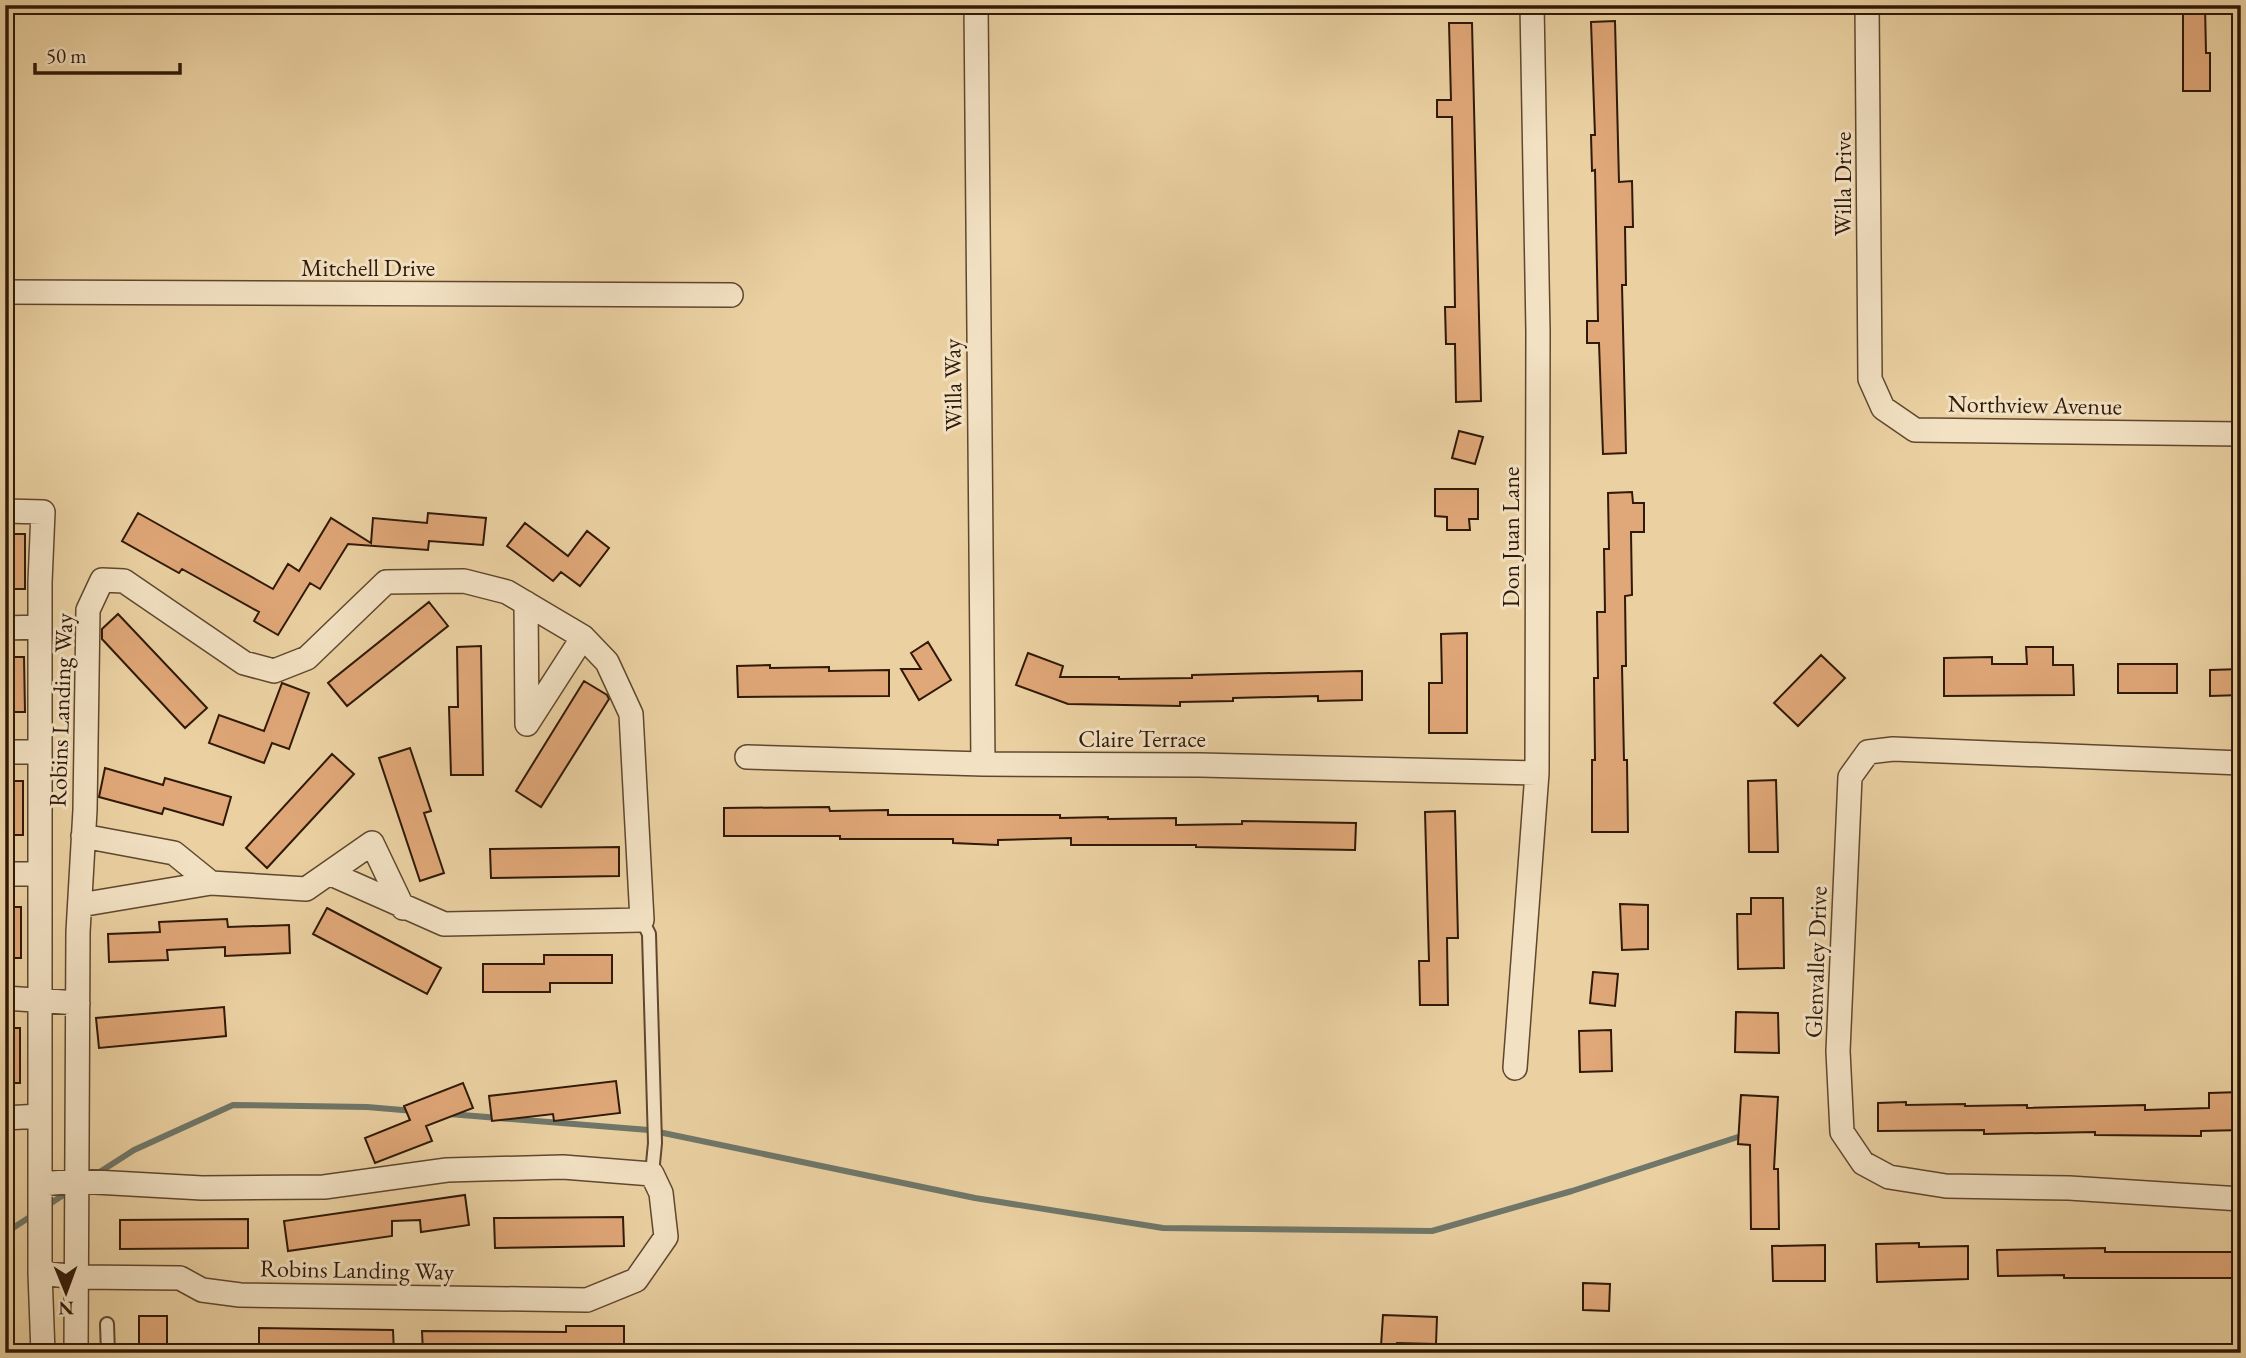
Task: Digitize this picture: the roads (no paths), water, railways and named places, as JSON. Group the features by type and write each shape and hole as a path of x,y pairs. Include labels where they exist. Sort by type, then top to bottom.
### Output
{"street":[{"name":"Willa Way","path":"976,5 983,764"},
{"name":"Don Juan Lane","path":"1515,1068 1536,773 1538,331 1532,5"},
{"name":"Willa Drive","path":"1867,5 1870,363"},
{"name":"Mitchell Drive","path":"5,292 731,295"},
{"name":"Northview Avenue","path":"1870,363 1870,379 1883,408 1915,430 2241,434"},
{"name":"Robins Landing Way","path":"5,511 43,512 40,627 40,1273 43,1353"},
{"name":"Robins Landing Way","path":"76,1353 78,932 88,610 102,580 124,581 244,663 274,671 307,658 386,582 464,581 507,592 583,637 607,662 631,714 642,920"},
{"path":"526,603 527,724 583,637"},
{"path":"5,628 40,627"},
{"name":"Glenvalley Drive","path":"2241,763 1893,749 1868,752 1850,777 1838,1051 1842,1132 1863,1164 1889,1177 1946,1186 2069,1188 2241,1199"},
{"path":"5,752 40,752"},
{"name":"Claire Terrace","path":"747,757 983,764 1200,765 1536,773"},
{"path":"83,836 174,853 211,883"},
{"path":"80,905 211,883 306,889 372,843 403,908"},
{"path":"329,873 443,924 642,920"},
{"path":"5,874 40,874"},
{"path":"40,932 78,932"},
{"path":"5,999 78,1003"},
{"path":"40,1089 78,1088"},
{"path":"5,1118 40,1116"},
{"path":"41,1184 77,1181 202,1188 297,1187 447,1170 563,1167 652,1174"},
{"name":"Robins Landing Way","path":"40,1273 77,1277 180,1278 202,1290 240,1295 587,1300 636,1280 666,1237 661,1193 652,1174"}],"lane":[{"path":"642,920 649,934 655,1143 652,1174"},
{"path":"107,1324 108,1353"}],"waterway":[{"path":"95,1175 134,1150 233,1105 367,1107 414,1111"},
{"path":"449,1114 649,1130 975,1198 1163,1228 1432,1231 1572,1191 1744,1135"},
{"path":"45,1207 71,1190"},
{"path":"5,1233 33,1215"}]}
